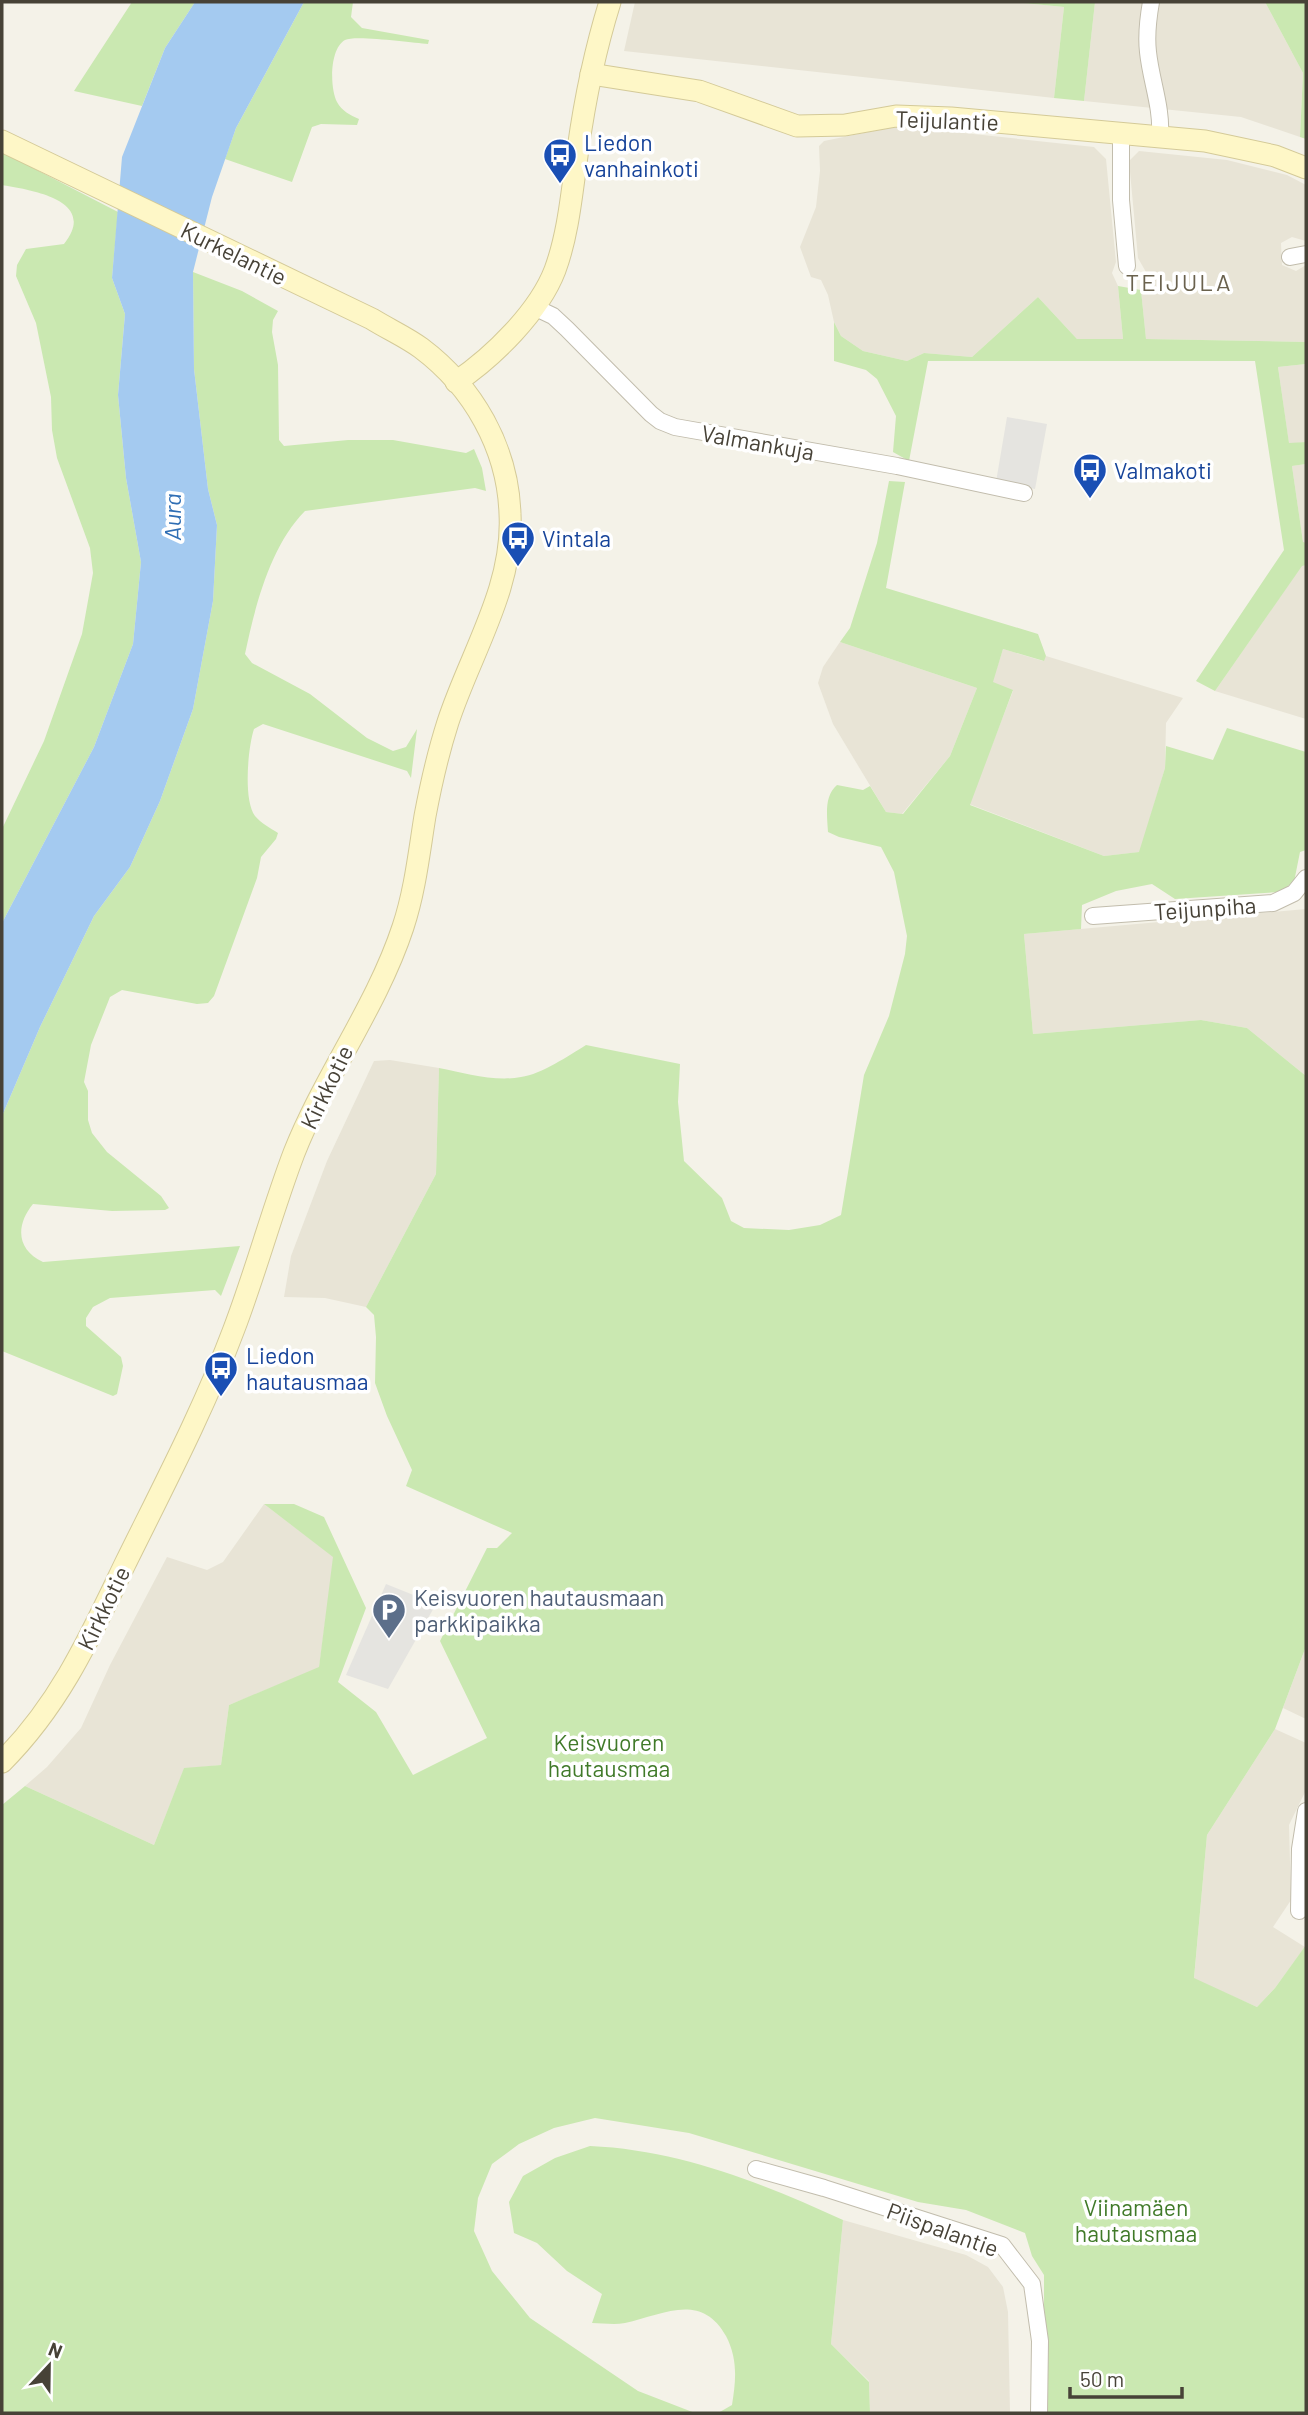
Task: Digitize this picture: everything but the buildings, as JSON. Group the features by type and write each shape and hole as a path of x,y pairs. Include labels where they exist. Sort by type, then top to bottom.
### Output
{"street":[{"path":"456,382 479,367 534,307 555,271 566,228 583,109 610,2"},
{"path":"1151,2 1146,30 1161,117 1160,136"},
{"name":"Teijulantie","path":"592,74 699,91 797,126 845,125 918,115 1160,136 1243,148 1306,168"},
{"path":"1121,132 1121,200 1127,266"},
{"name":"Kurkelantie","path":"2,141 372,319 419,347 456,382"},
{"name":"Valmankuja","path":"534,307 552,316 567,329 651,414 675,427 897,466 1024,493"},
{"name":"Kirkkotie","path":"2,1762 38,1723 70,1675 176,1458 234,1329 275,1205 304,1130 330,1074 391,961 404,924 414,886 439,753 449,719 501,584 510,533 508,489 493,440 476,405 456,382"},
{"name":"Teijunpiha","path":"1093,916 1273,903 1294,893 1306,878"},
{"path":"1299,1911 1300,1849 1306,1811"},
{"name":"Piispalantie","path":"756,2169 1002,2245 1032,2284 1040,2340 1039,2413"}],"shaded area":[{"path":"635,2 1013,2 1064,7 1054,98 624,51"},
{"path":"1095,2 1265,2 1303,73 1300,137 1241,117 1084,101"},
{"path":"898,126 1094,147 1106,159 1116,262 1112,273 1118,286 1123,339 1077,339 1038,297 972,357 924,353 907,361 863,351 841,336 834,322 828,295 821,280 811,277 800,247 816,207 820,171 819,146 824,141"},
{"path":"1139,151 1227,160 1287,175 1306,185 1306,241 1292,237 1281,243 1282,265 1296,271 1306,265 1306,342 1146,339 1141,290 1146,272 1138,258 1129,161"},
{"path":"1306,364 1306,442 1289,444 1278,367"},
{"path":"1007,417 1047,424 1035,489 996,482"},
{"path":"1306,464 1306,543 1303,543 1292,466"},
{"path":"1302,565 1306,565 1306,719 1215,691"},
{"path":"840,642 977,688 950,756 902,814 886,812 833,724 818,683 823,667"},
{"path":"1003,649 1043,661 1046,656 1183,698 1166,723 1165,768 1140,852 1104,856 969,804 1013,691 992,683"},
{"path":"1306,909 1306,1076 1247,1028 1201,1020 1033,1034 1024,934"},
{"path":"390,1060 439,1068 436,1174 366,1307 325,1298 284,1297 291,1256 327,1161 374,1061"},
{"path":"264,1504 334,1557 319,1668 229,1705 221,1765 184,1769 154,1845 25,1786 47,1767 81,1728 110,1665 167,1557 207,1570 223,1562"},
{"name":"Keisvuoren hautausmaan parkkipaikka","path":"386,1584 436,1604 388,1689 346,1675"},
{"path":"1306,1632 1306,1719 1283,1708 1305,1649"},
{"path":"1275,1729 1306,1743 1306,1790 1289,1825 1291,1900 1273,1927 1305,1947 1275,1988 1257,2007 1194,1979 1207,1835"},
{"path":"843,2220 966,2255 988,2267 1003,2287 1008,2312 1010,2413 870,2413 869,2381 831,2344"}],"green space":[{"path":"132,2 195,2 165,48 142,106 74,91"},
{"path":"304,2 353,2 351,17 362,28 429,40 428,44 351,39 340,45 332,70 335,96 344,110 359,119 357,125 321,124 312,127 292,182 225,159 236,128"},
{"path":"1013,2 1095,2 1084,101 1054,98 1064,7"},
{"path":"1265,2 1306,2 1306,139 1300,137 1303,73"},
{"path":"2,152 118,212 112,278 125,314 118,395 126,478 141,562 133,644 94,747 2,923 2,829 44,741 82,634 93,573 90,548 57,458 52,430 51,397 36,323 16,276 17,265 26,249 64,244 73,229 73,217 67,207 44,194 2,185"},
{"path":"193,272 242,291 278,311 273,320 272,332 278,365 279,440 284,446 348,440 393,440 466,453 474,449 482,468 486,491 475,488 305,511 293,525 273,559 259,597 245,654 252,663 310,694 367,738 393,751 406,747 417,729 411,778 407,771 263,724 254,729 248,773 251,808 257,819 278,833 261,857 257,878 214,996 208,1003 197,1004 122,990 110,997 91,1045 84,1082 88,1091 88,1120 92,1133 107,1152 161,1196 169,1208 112,1211 33,1204 21,1229 24,1244 34,1257 43,1262 240,1246 221,1296 215,1290 110,1298 93,1307 86,1318 86,1326 121,1357 123,1366 117,1394 113,1396 2,1351 2,1116 40,1027 94,916 130,867 160,801 193,709 213,601 217,525 208,489 194,369"},
{"path":"1118,286 1141,290 1146,339 1306,342 1306,364 1278,367 1289,443 1306,442 1306,464 1292,466 1303,542 1306,543 1306,565 1302,566 1215,691 1196,681 1284,550 1255,361 928,361 909,461 893,452 896,416 877,379 866,370 834,361 834,322 841,336 863,351 907,361 924,353 972,357 1038,297 1077,339 1123,339"},
{"path":"889,481 905,482 886,588 1038,634 1046,656 1044,661 1003,649 993,682 1013,690 970,805 1104,856 1139,852 1165,768 1166,746 1213,760 1227,728 1306,752 1306,850 1300,852 1294,882 1279,892 1175,899 1152,884 1116,891 1082,905 1081,929 1024,934 1033,1034 1201,1020 1247,1028 1306,1076 1305,1649 1275,1729 1207,1835 1194,1978 1257,2007 1275,1988 1306,1945 1306,2413 1044,2413 1044,2275 1032,2256 1025,2233 966,2210 918,2202 689,2133 595,2118 554,2128 519,2144 492,2164 478,2198 474,2231 492,2271 530,2318 638,2391 695,2413 2,2413 2,1805 25,1786 154,1845 184,1768 221,1765 229,1705 319,1667 333,1557 264,1504 294,1504 324,1517 366,1608 338,1682 376,1712 413,1775 487,1738 440,1641 487,1548 497,1548 512,1533 406,1486 412,1470 375,1383 374,1315 366,1307 436,1174 439,1068 490,1078 521,1077 546,1068 586,1045 680,1064 678,1102 684,1161 722,1198 731,1221 744,1228 789,1230 820,1225 841,1215 864,1075 889,1016 907,936 894,872 881,847 828,832 828,800 837,785 863,790 870,786 886,812 903,814 950,756 977,688 840,642 850,628 877,543"},
{"path":"590,2146 688,2161 751,2181 843,2220 831,2344 869,2382 870,2413 718,2413 732,2405 734,2361 726,2336 716,2322 705,2314 680,2310 625,2323 592,2323 602,2294 567,2271 537,2243 514,2233 509,2202 523,2176 555,2158"}],"water":[{"name":"Aura","path":"195,2 304,2 236,128 212,197 193,272 194,369 208,489 217,525 213,601 193,709 160,801 130,867 94,916 40,1027 2,1116 2,923 94,747 133,644 141,562 126,478 118,395 125,314 112,278 122,157 165,48"}],"place":[{"name":"Liedon vanhainkoti","path":"560,185"},
{"name":"Valmakoti","path":"1090,500"},
{"name":"Vintala","path":"518,568"},
{"name":"Liedon hautausmaa","path":"221,1398"},
{"name":"Keisvuoren hautausmaan parkkipaikka","path":"389,1640"}],"district":[{"name":"TEIJULA","path":"1179,281"}],"park label":[{"name":"Keisvuoren hautausmaa","path":"609,1755"},
{"name":"Viinamäen hautausmaa","path":"1136,2220"}]}
